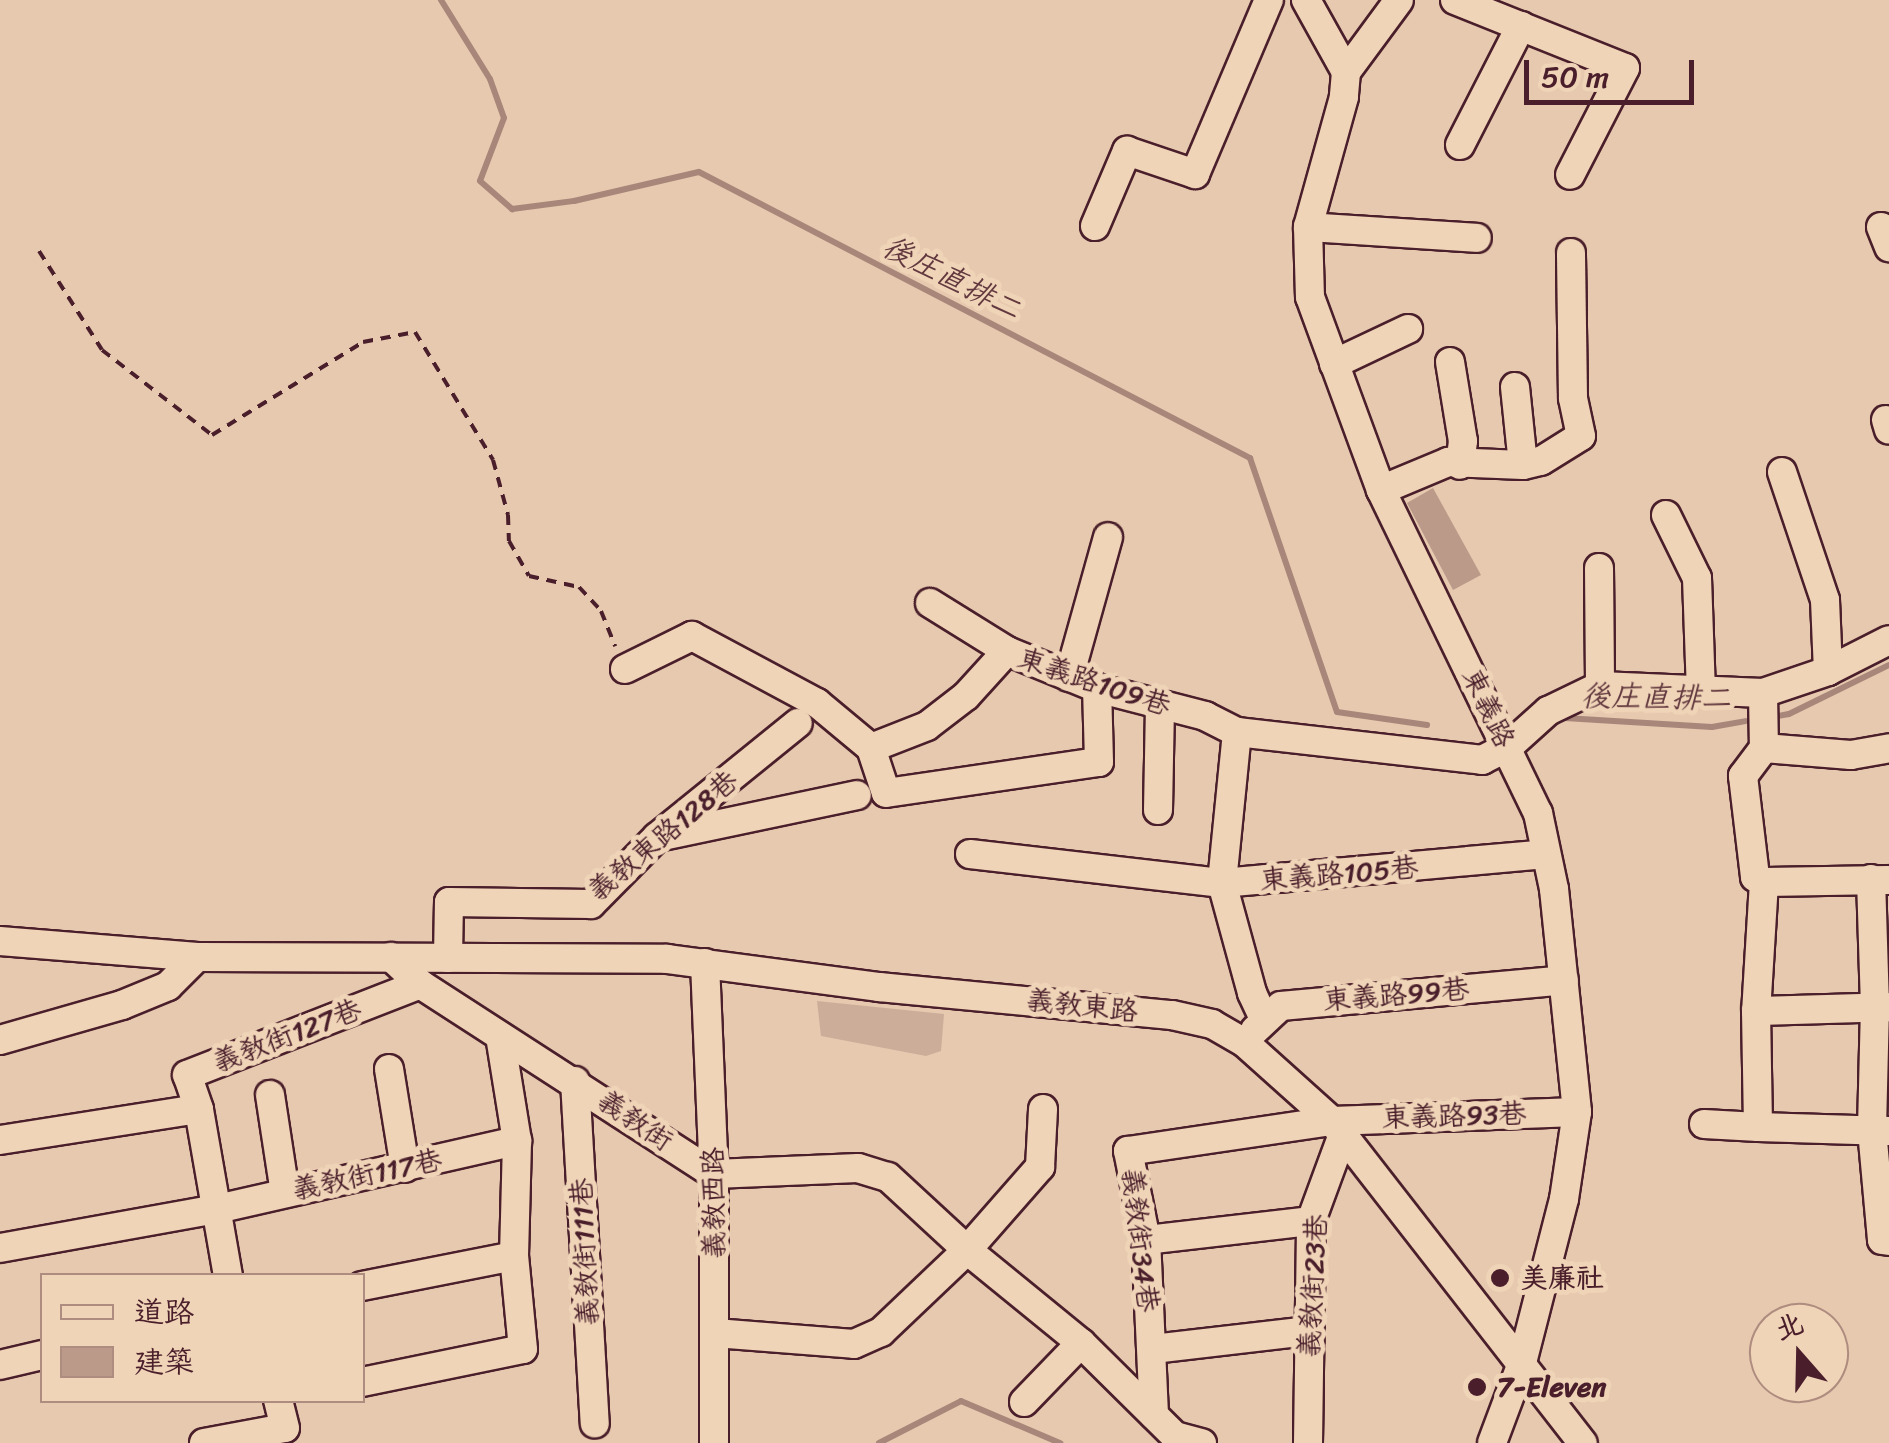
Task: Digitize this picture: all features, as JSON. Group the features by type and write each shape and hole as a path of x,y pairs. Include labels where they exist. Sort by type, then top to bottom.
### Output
{"street":[{"path":"1095,226 1127,151 1195,174 1270,0"},
{"path":"1306,0 1346,72 1399,0"},
{"path":"1455,0 1626,68 1570,175"},
{"path":"1460,145 1521,26"},
{"name":"東義路","path":"1346,72 1344,98 1308,226 1310,296 1381,490 1538,813 1564,980 1577,1112 1564,1198 1522,1362 1492,1443"},
{"path":"1308,226 1478,238"},
{"path":"1381,490 1448,462 1523,465 1540,461 1580,436 1572,398 1572,253"},
{"path":"1334,364 1408,329"},
{"path":"1450,362 1463,440 1460,465"},
{"path":"1515,387 1523,465"},
{"path":"1782,472 1825,600 1828,670"},
{"path":"1666,515 1696,578 1700,690"},
{"path":"1070,677 1108,537"},
{"path":"1599,568 1600,686"},
{"path":"930,603 1007,652"},
{"path":"625,668 692,636 817,703 870,748 886,793 1099,762 1097,688"},
{"path":"1508,747 1548,710 1600,686 1763,693 1828,670 1889,640"},
{"name":"東義路109巷","path":"870,748 927,726 966,696 1007,652 1097,688 1204,716 1237,732 1482,760 1508,747"},
{"path":"1763,693 1764,748 1743,776 1755,876 1764,882 1880,879 1881,1130 1886,1241"},
{"path":"1158,810 1160,706"},
{"name":"義教東路128巷","path":"448,958 449,902 591,904 657,837 798,723"},
{"name":"東義路105巷","path":"1237,732 1222,884 1546,854"},
{"path":"1764,748 1851,756 1889,748"},
{"path":"657,837 858,795"},
{"path":"970,854 1222,884 1252,993 1264,1017 1246,1043"},
{"path":"1758,1127 1756,1010 1764,882"},
{"path":"0,941 198,957 391,957"},
{"path":"0,1040 122,1005 168,986 198,957"},
{"name":"義教東路","path":"391,957 705,963 879,986 1172,1015 1212,1024 1246,1043 1337,1127 1583,1443"},
{"name":"義教街","path":"391,957 420,984 714,1174"},
{"name":"義教西路","path":"705,963 714,1174 714,1443"},
{"name":"東義路99巷","path":"1264,1017 1281,1006 1564,980"},
{"name":"義教街127巷","path":"227,1273 199,1109 188,1075 420,984"},
{"path":"1756,1010 1882,1006"},
{"path":"365,1381 523,1349 514,1256 517,1140 500,1036"},
{"path":"388,1069 405,1168"},
{"name":"義教街111巷","path":"574,1081 595,1423"},
{"path":"270,1095 285,1193"},
{"name":"義教街127巷","path":"0,1140 199,1109"},
{"path":"715,1333 854,1344 881,1332 966,1250 1040,1167 1043,1109"},
{"name":"東義路93巷","path":"1337,1127 1577,1112"},
{"path":"1704,1124 1881,1130"},
{"name":"義教街23巷","path":"1308,1443 1311,1220 1337,1127"},
{"name":"義教街34巷","path":"1154,1415 1146,1240 1128,1151 1337,1127"},
{"name":"義教街117巷","path":"216,1209 517,1140"},
{"path":"714,1174 858,1168 888,1177 966,1250 1080,1344 1183,1441"},
{"path":"0,1248 216,1209"},
{"path":"1146,1240 1311,1220"},
{"path":"365,1285 514,1256"},
{"path":"1153,1349 1308,1331"},
{"path":"1024,1402 1080,1344"},
{"path":"0,1365 40,1355"},
{"path":"204,1443 284,1424"}],"path":[{"path":"39,252 102,350 212,435 363,342 415,332 493,460 508,515 509,541 529,576 579,587 601,611 625,668"}],"shaded area":[{"path":"817,1001 944,1014 941,1051 926,1056 821,1036"}],"building":[{"path":"1433,488 1481,575 1453,590 1407,503"}],"waterway":[{"name":"後庄直排二","path":"441,0 490,79 504,118 480,181 512,209 574,201 699,172 1250,458 1337,712 1427,725"},
{"name":"後庄直排二","path":"1772,717 1789,714 1889,665"},
{"name":"後庄直排二","path":"1565,718 1712,727 1745,721"},
{"path":"879,1443 961,1401 1060,1443"}],"place":[{"name":"美廉社","path":"1500,1278"},
{"name":"7-Eleven","path":"1477,1387"}]}
